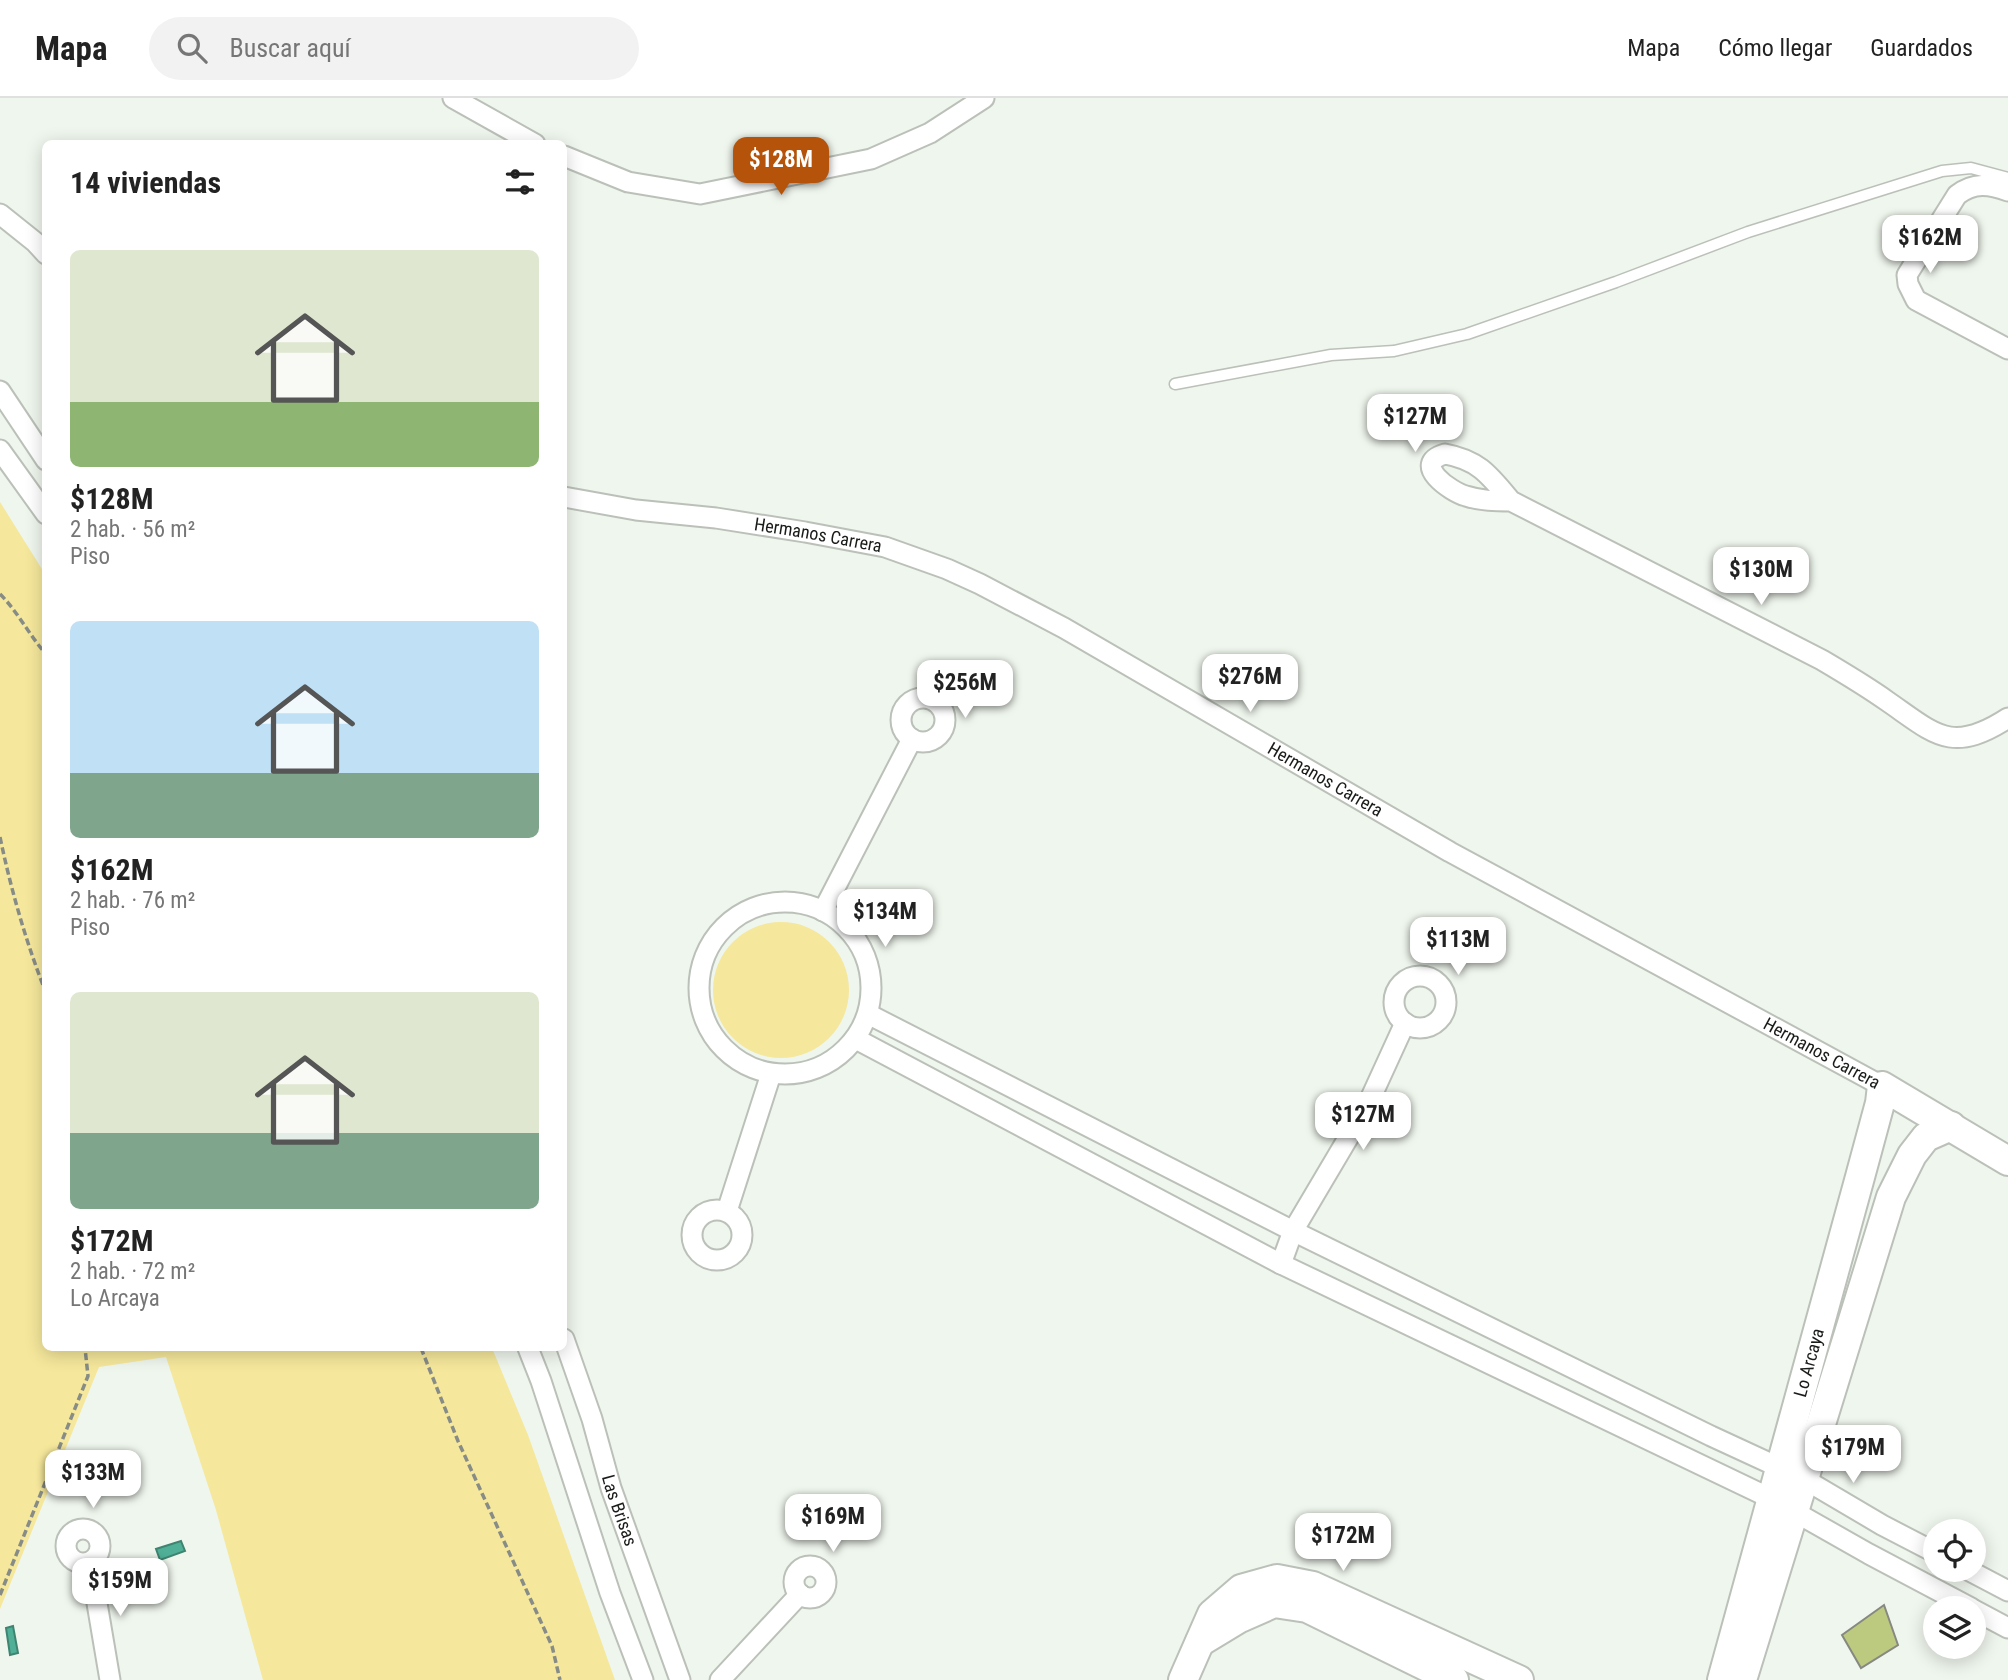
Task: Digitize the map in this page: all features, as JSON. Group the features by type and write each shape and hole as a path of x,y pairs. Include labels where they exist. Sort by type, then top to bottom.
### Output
{"street":[{"path":"453,98 528,140"},
{"path":"567,157 628,182 700,194 871,159 930,133 984,98"},
{"path":"2008,191 1984,184 1968,188 1957,195 1907,275 1908,284 1916,300 2008,349"},
{"path":"0,214 42,250"},
{"path":"0,391 42,454"},
{"path":"0,450 42,508"},
{"name":"Hermanos Carrera","path":"567,498 636,510 716,518 855,540 886,547 958,574 1063,628 1450,852 2005,1154"},
{"path":"1511,501 1822,660 1858,681 1929,731 1951,737 1973,736 2008,718"},
{"path":"823,911 912,739"},
{"path":"795,902 823,911 848,929 865,954 872,984 868,1014 856,1039 832,1061 803,1073 771,1074 743,1064 720,1045 715,1037 705,1020 699,991 704,962 717,936 739,916 766,904 795,902"},
{"path":"868,1014 1293,1231 1792,1474 1923,1546"},
{"path":"1281,1264 1293,1231 1367,1107 1405,1023"},
{"path":"856,1039 1281,1264 1783,1506 1949,1596"},
{"path":"727,1211 771,1074"},
{"name":"Lo Arcaya","path":"1742,1680 1792,1474 1832,1276 1880,1103 1882,1086"},
{"name":"Lo Arcaya","path":"1792,1474 1862,1290 1891,1197 1912,1155 1926,1137 1951,1126"},
{"path":"1832,1276 1862,1290"},
{"name":"Las Brisas","path":"567,1348 592,1419 611,1488 680,1680"},
{"name":"Las Brisas","path":"529,1351 610,1593 643,1680"},
{"name":"Lo Arcaya","path":"1722,1680 1783,1506"},
{"path":"90,1562 110,1680"},
{"path":"1183,1680 1212,1614 1241,1589 1277,1579 1313,1586 1519,1680"},
{"path":"1986,1579 2008,1591"},
{"path":"720,1680 800,1594"},
{"path":"1198,1644 1238,1619 1274,1603 1307,1608 1454,1680"},
{"path":"1986,1616 2008,1628"}],"lane":[{"path":"1175,384 1331,355 1394,351 1467,334 1748,232 1942,171 1971,169 2008,178"}],"path":[{"path":"0,594 42,650"},
{"path":"0,837 10,887 42,981"},
{"path":"0,1595 88,1376 85,1351"},
{"path":"422,1351 458,1441 552,1646 560,1680"}],"shaded area":[{"path":"0,502 42,569 42,1351 493,1351 528,1435 615,1680 263,1680 216,1510 166,1357 99,1367 0,1609"},
{"path":"781,922 807,927 829,942 844,964 849,990 844,1016 829,1038 807,1053 781,1058 755,1053 733,1038 718,1016 713,990 718,964 733,942 755,927"},
{"path":"181,1541 185,1551 160,1560 156,1549"},
{"path":"13,1626 18,1653 10,1655 6,1628"}],"building":[{"path":"1884,1605 1898,1645 1861,1668 1842,1635"}]}
